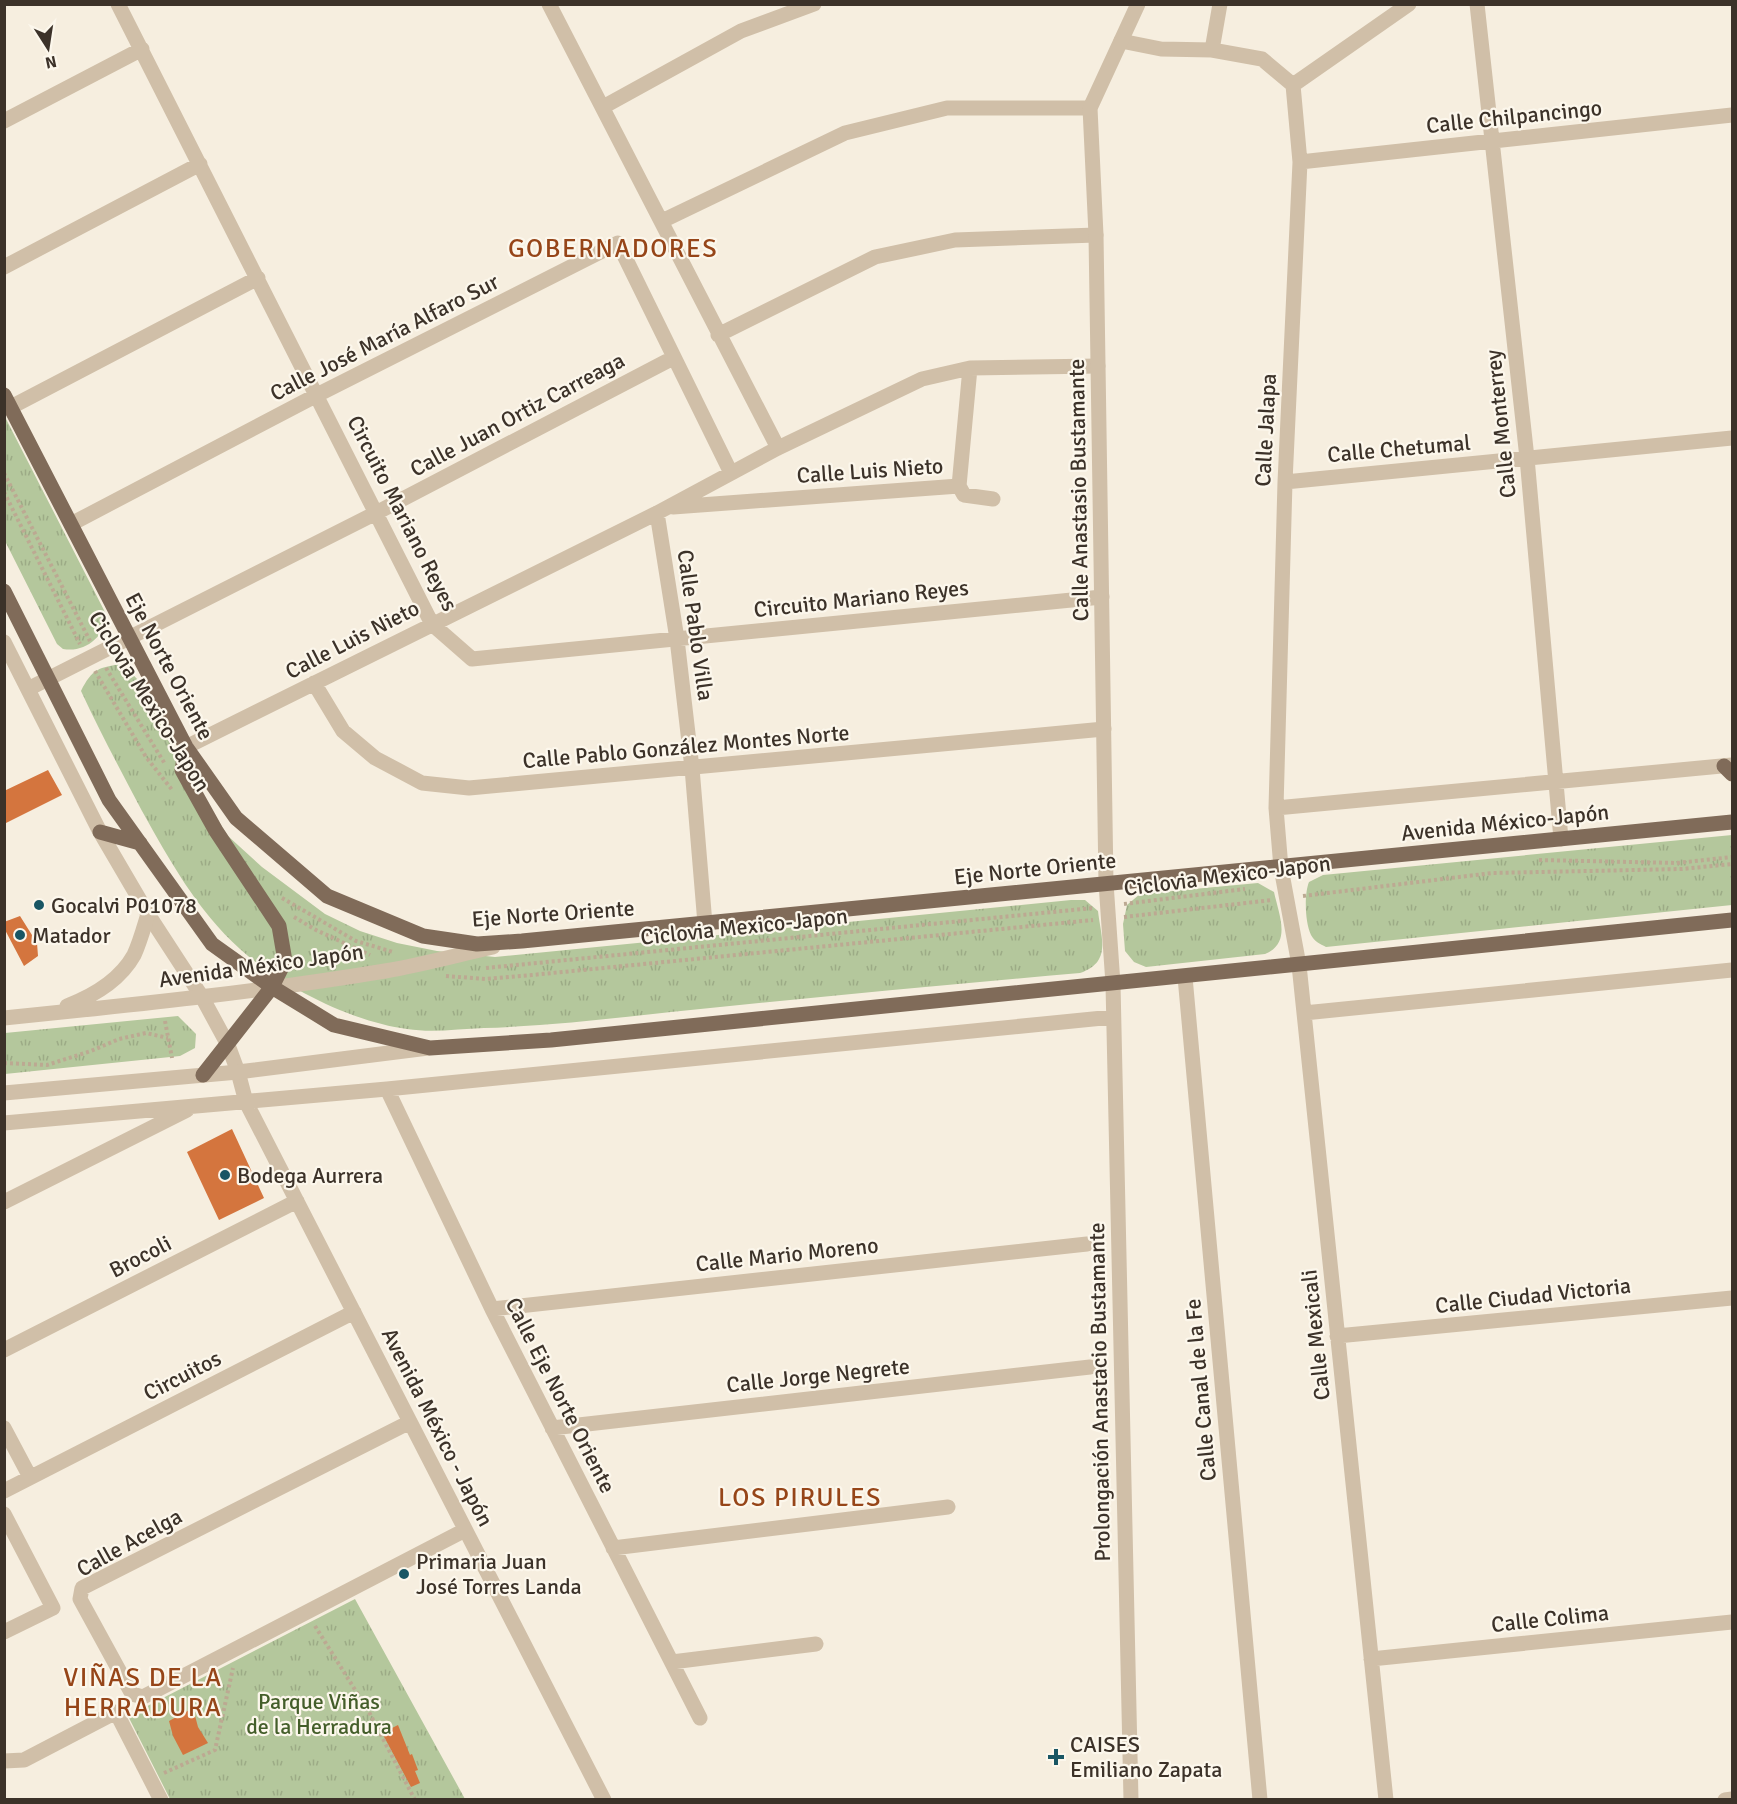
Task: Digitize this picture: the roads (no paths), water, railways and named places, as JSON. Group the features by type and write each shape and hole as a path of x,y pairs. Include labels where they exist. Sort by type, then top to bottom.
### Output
{"main road":[{"name":"Eje Norte Oriente","path":"8,401 186,747 236,818 327,896 423,936 477,944 522,941 1106,883 1281,868"},
{"path":"6,597 109,800 212,944 272,987 334,1025 430,1048 551,1040 1732,920"},
{"path":"186,747 182,770 216,831 279,926 285,961 272,987 203,1075"},
{"name":"Avenida México-Japón","path":"1281,868 1732,822"},
{"path":"100,832 140,843"}],"street":[{"name":"Circuito Mariano Reyes","path":"118,4 432,624 472,659 1102,597"},
{"path":"549,4 778,448"},
{"path":"603,107 741,31 814,4"},
{"name":"Calle Anastasio Bustamante","path":"1113,984 1106,883 1096,235 1090,108 1138,4"},
{"path":"1212,50 1220,4"},
{"path":"1121,41 1161,50 1212,50 1262,59 1293,85 1409,4"},
{"name":"Calle Monterrey","path":"1477,4 1527,458 1561,839"},
{"path":"4,121 142,49"},
{"name":"Calle Jalapa","path":"1281,868 1276,808 1284,482 1300,162 1293,85"},
{"path":"662,221 845,133 947,108 1090,108"},
{"name":"Calle Chilpancingo","path":"1300,162 1732,115"},
{"path":"4,267 200,164"},
{"path":"718,335 874,257 955,240 1096,235"},
{"name":"Calle José María Alfaro Sur","path":"71,524 317,395 618,243 731,473"},
{"path":"8,401 258,278"},
{"name":"Calle Juan Ortiz Carreaga","path":"28,689 376,513 673,358"},
{"name":"Calle Luis Nieto","path":"186,747 662,510 778,448 922,379 970,368 1098,366"},
{"name":"Calle Luis Nieto","path":"662,510 959,486 970,368"},
{"name":"Calle Chetumal","path":"1284,482 1732,438"},
{"path":"959,486 964,495 993,500"},
{"name":"Calle Pablo Villa","path":"662,510 692,768 705,924"},
{"name":"Avenida México - Japón","path":"4,642 100,832 148,914 202,997 228,1045 246,1102 604,1800"},
{"name":"Calle Pablo González Montes Norte","path":"314,683 343,730 375,758 422,783 469,788 1104,729"},
{"path":"1276,808 1730,768"},
{"name":"Calle Mexicali","path":"1281,868 1299,965 1386,1800"},
{"path":"48,1014 88,998 117,977 133,955 148,914"},
{"name":"Avenida México Japón","path":"4,1018 202,997 387,970 522,941"},
{"path":"1304,1013 1732,970"},
{"name":"Calle Canal de la Fe","path":"1185,977 1260,1800"},
{"name":"Prolongación Anastacio Bustamante","path":"1113,984 1131,1800"},
{"path":"4,1123 387,1089 1113,1017"},
{"path":"4,1093 238,1072 430,1048"},
{"name":"Calle Eje Norte Oriente","path":"387,1089 492,1309 700,1719"},
{"path":"4,1202 194,1106"},
{"name":"Brocoli","path":"4,1350 297,1201"},
{"name":"Calle Mario Moreno","path":"492,1309 1088,1244"},
{"name":"Calle Ciudad Victoria","path":"1337,1336 1732,1298"},
{"name":"Circuitos","path":"4,1491 354,1312"},
{"name":"Calle Jorge Negrete","path":"552,1428 1089,1367"},
{"name":"Calle Acelga","path":"410,1422 82,1588 80,1599 132,1694 143,1697 465,1530"},
{"path":"4,1428 30,1478"},
{"path":"613,1548 948,1507"},
{"path":"4,1514 52,1608 4,1632"},
{"name":"Calle Colima","path":"1371,1659 1732,1622"},
{"path":"672,1662 816,1644"},
{"path":"4,1761 24,1760 116,1712 161,1800"},
{"path":"1725,1800 1732,1799"}],"place":[{"name":"Gocalvi P01078","path":"39,905"},
{"name":"Matador","path":"20,935"},
{"name":"Bodega Aurrera","path":"225,1175"},
{"name":"Primaria Juan José Torres Landa","path":"404,1574"},
{"name":"CAISES Emiliano Zapata","path":"1056,1757"}],"district":[{"name":"GOBERNADORES","path":"613,248"},
{"name":"LOS PIRULES","path":"800,1497"},
{"name":"VIÑAS DE LA HERRADURA","path":"143,1692"}],"park label":[{"name":"Parque Viñas de la Herradura","path":"319,1714"}]}
